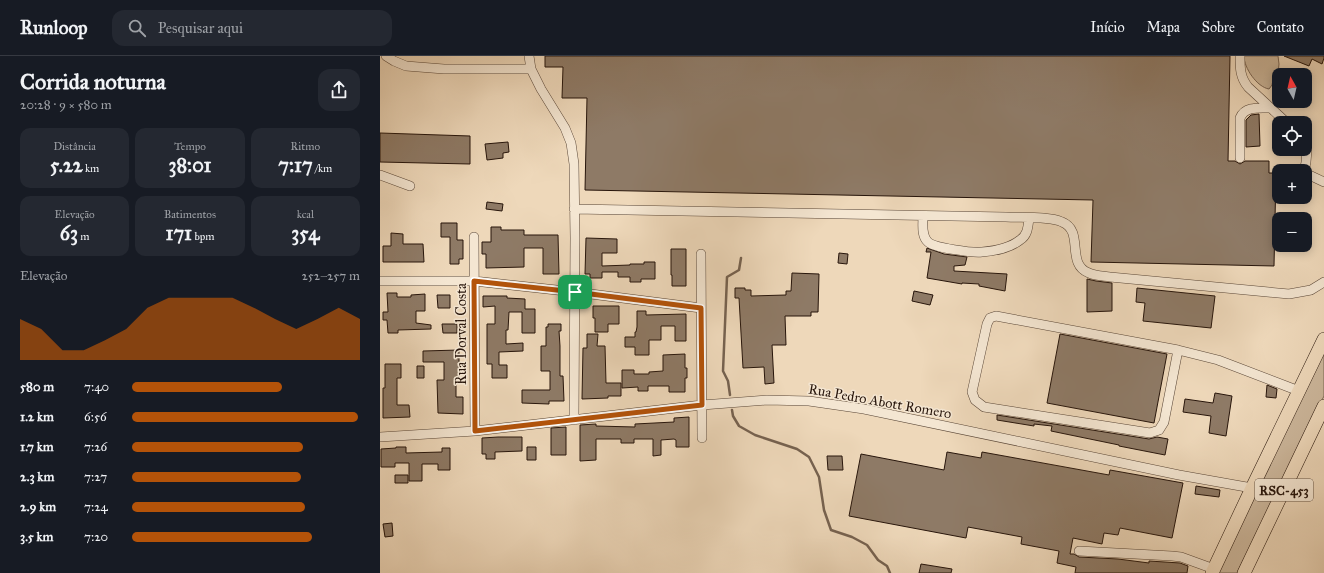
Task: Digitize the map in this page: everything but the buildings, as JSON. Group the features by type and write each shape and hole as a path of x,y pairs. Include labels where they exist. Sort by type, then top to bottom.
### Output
{"highway":[{"path":"1213,571 1324,339"},
{"name":"RSC-453","path":"1244,573 1324,406"},
{"name":"RSC-453","path":"1252,573 1324,424"}],"street":[{"path":"386,56 406,66 444,69 531,70"},
{"path":"529,56 531,70 565,128 571,144 574,164 574,420"},
{"path":"1240,56 1240,71 1243,80 1248,87 1279,116"},
{"path":"1240,158 1240,118 1242,113 1247,110 1258,108 1270,108"},
{"path":"380,175 410,186"},
{"path":"1312,176 1324,182"},
{"path":"574,209 1050,219 1063,222 1072,229 1075,257 1079,266 1088,273 1110,277 1289,294 1311,290 1324,282"},
{"path":"923,216 923,235 928,242 937,247 981,252 1007,248 1021,240 1027,232 1028,218"},
{"name":"Rua Dorval Costa","path":"474,237 475,431"},
{"path":"701,254 702,438"},
{"path":"380,281 474,281 701,308"},
{"path":"1178,350 1164,422 1159,430 1150,433 984,407 974,400 972,392 987,324 990,318 996,316 1178,350 1218,360 1299,390"},
{"name":"Rua Pedro Abott Romero","path":"380,437 475,431 702,405 767,400 810,401 864,409 1172,473 1252,488"},
{"path":"1079,551 1181,557 1213,571"}],"shaded area":[{"path":"1244,56 1278,56 1279,68 1272,68 1272,85 1269,89 1264,88 1256,81 1246,66"},
{"path":"1324,351 1324,396 1237,573 1217,573"}],"waterway":[{"path":"730,395 728,381 723,371 727,277 739,270 741,258"},
{"path":"732,410 733,416 739,426 755,435 797,449 809,457 819,477 824,510 831,530 852,537 867,545 878,560 887,566 890,573"}],"route":[{"path":"474,281 575,292 701,308 702,405 475,431 474,281"}]}
